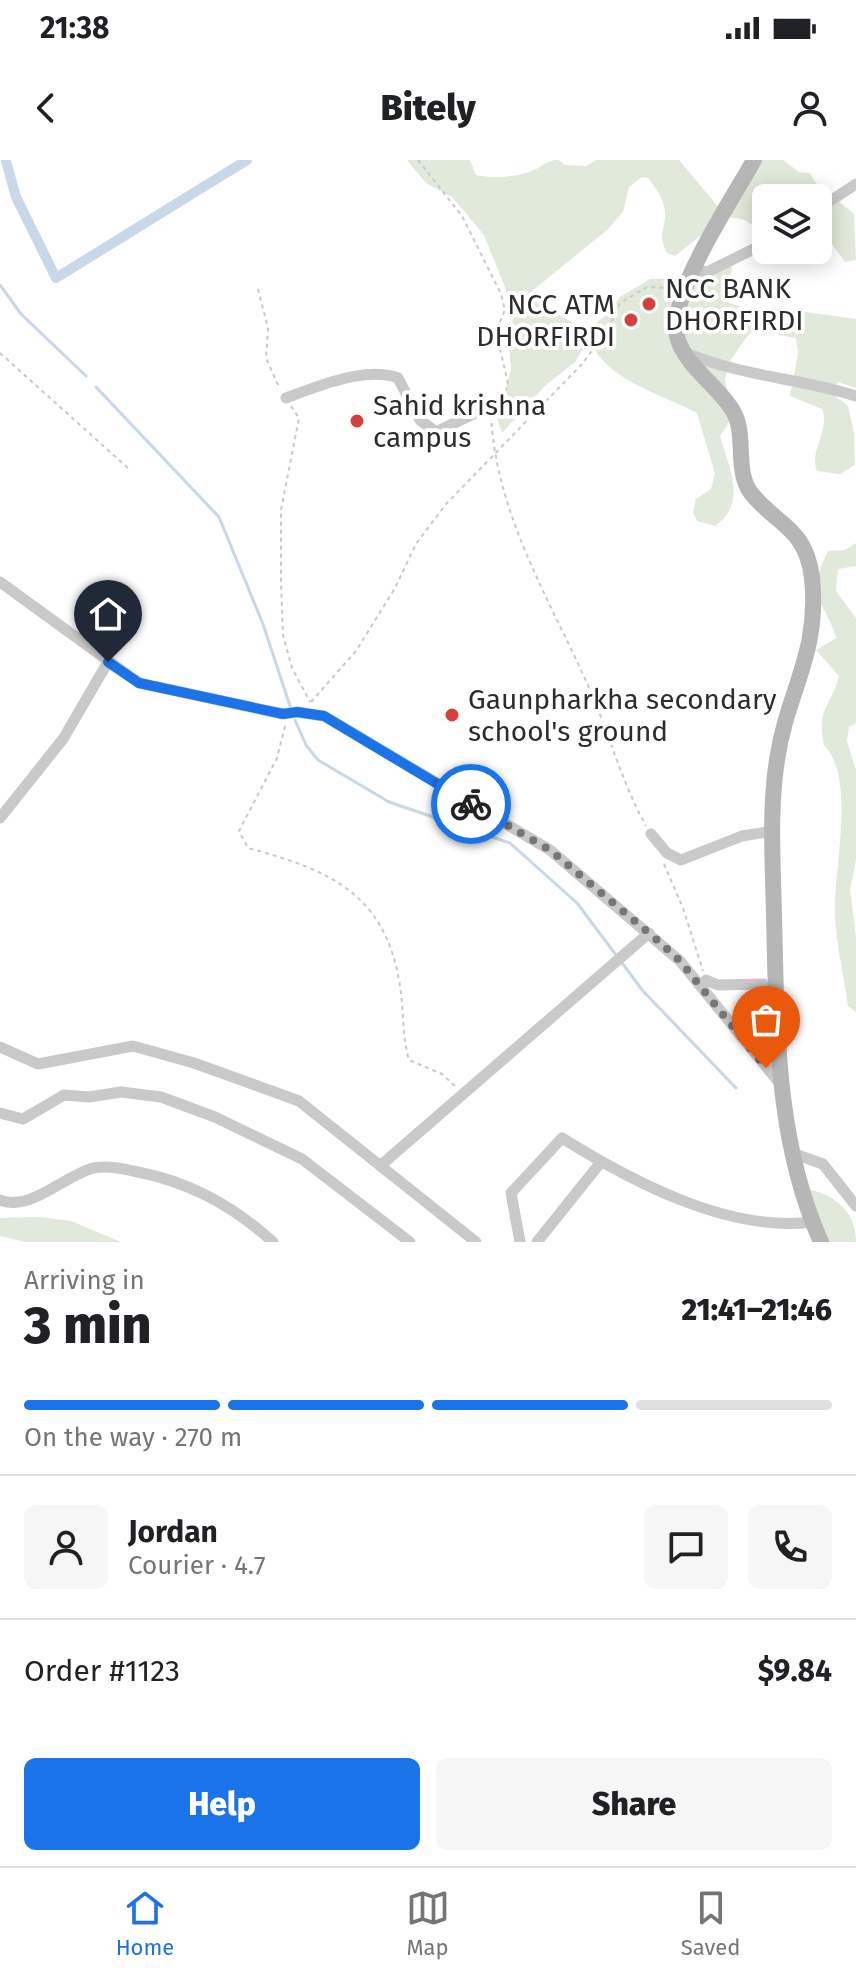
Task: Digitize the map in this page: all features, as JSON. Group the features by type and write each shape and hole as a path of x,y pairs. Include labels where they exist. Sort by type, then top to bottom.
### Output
{"street":[{"path":"754,160 682,290 676,329 683,352 733,412 748,490 787,523 803,547 811,574 814,612 811,647 780,736 773,782 773,831 781,1085 792,1153 821,1242"},
{"path":"832,200 856,184"},
{"path":"695,266 707,272 752,250"},
{"path":"683,352 716,366 826,387 856,396"},
{"path":"286,398 314,387 383,372 398,378 420,420 436,432 502,400"},
{"path":"0,582 139,683 283,714 297,712 324,716 550,850 680,961 781,1085"},
{"path":"0,818 63,739 108,662"},
{"path":"651,834 667,853 681,860 742,836 773,831"},
{"path":"380,1166 649,933"},
{"path":"706,980 718,985 763,984 766,996 776,1001"},
{"path":"0,1047 38,1064 133,1046 194,1063 299,1101 464,1229 476,1242"},
{"path":"0,1113 23,1119 64,1095 89,1097 121,1092 161,1097 215,1117 302,1159 410,1242"},
{"path":"520,1242 511,1193 562,1138 631,1179 729,1217 780,1226 812,1222"},
{"path":"792,1153 823,1164 856,1206"},
{"path":"537,1242 601,1162"},
{"path":"0,1200 11,1204 37,1196 93,1167 122,1169 164,1176 203,1192 246,1218 273,1242"}],"path":[{"path":"418,160 462,216 501,294 505,310 496,331 508,384 502,400 491,412 495,451 521,544 535,580 590,691 629,794 651,834"},
{"path":"258,289 268,328 266,358 273,379 299,418 281,510 283,635 292,668 310,703 356,651 395,588 416,544 446,504 582,364 607,331 620,303 647,287 682,290"},
{"path":"0,353 129,469"},
{"path":"283,714 286,733 239,831 248,848 303,862 335,879 362,903 386,931 400,985 409,1060 442,1074 465,1094"},
{"path":"661,857 683,908 706,980"}],"green space":[{"path":"407,160 470,160 476,175 496,177 529,172 554,160 564,165 586,166 596,160 679,160 719,208 762,160 783,160 799,172 810,173 817,184 752,184 752,225 725,216 675,256 667,253 664,246 663,204 648,178 642,177 629,187 623,212 607,230 532,291 533,300 586,330 608,314 620,297 650,279 696,278 732,266 729,303 856,319 856,388 838,382 831,393 848,406 854,433 855,465 840,474 817,471 815,456 824,417 822,409 790,396 798,354 796,338 758,331 749,334 731,359 725,379 733,416 720,436 731,472 733,496 725,517 715,526 697,521 693,512 696,499 711,489 715,474 697,413 626,379 602,360 594,348 582,350 575,362 546,385 502,433 497,418 511,370 509,344 513,318 505,287 484,235 453,198 426,183"},
{"path":"832,196 854,214 856,260 845,262 832,243"},
{"path":"856,543 856,566 838,569 836,591 856,618 856,723 849,727 847,741 856,770 856,860 850,890 856,937 856,1012 848,1006 835,914 841,824 839,778 822,733 823,715 839,676 816,650 837,638 816,587 828,551 845,550"},
{"path":"808,1189 828,1196 843,1207 853,1222 856,1242 827,1242"},
{"path":"38,1217 71,1221 121,1242 25,1242 0,1236 0,1218"}],"waterway":[{"path":"6,161 16,197 56,278 247,160"},
{"path":"0,285 21,314 86,376"},
{"path":"96,387 219,517 263,624 291,709"},
{"path":"295,720 306,745 318,760 389,802 510,843 577,903 643,991 736,1088"}],"way so far":[{"path":"471,804 550,850 656,939 680,961 766,1068"}],"place":[{"name":"NCC BANK DHORFIRDI","path":"649,304"},
{"name":"NCC ATM DHORFIRDI","path":"631,320"},
{"name":"Sahid krishna campus","path":"357,421"},
{"name":"Gaunpharkha secondary school's ground","path":"452,715"}],"route":[{"path":"108,662 139,683 283,714 297,712 324,716 471,804"}]}
